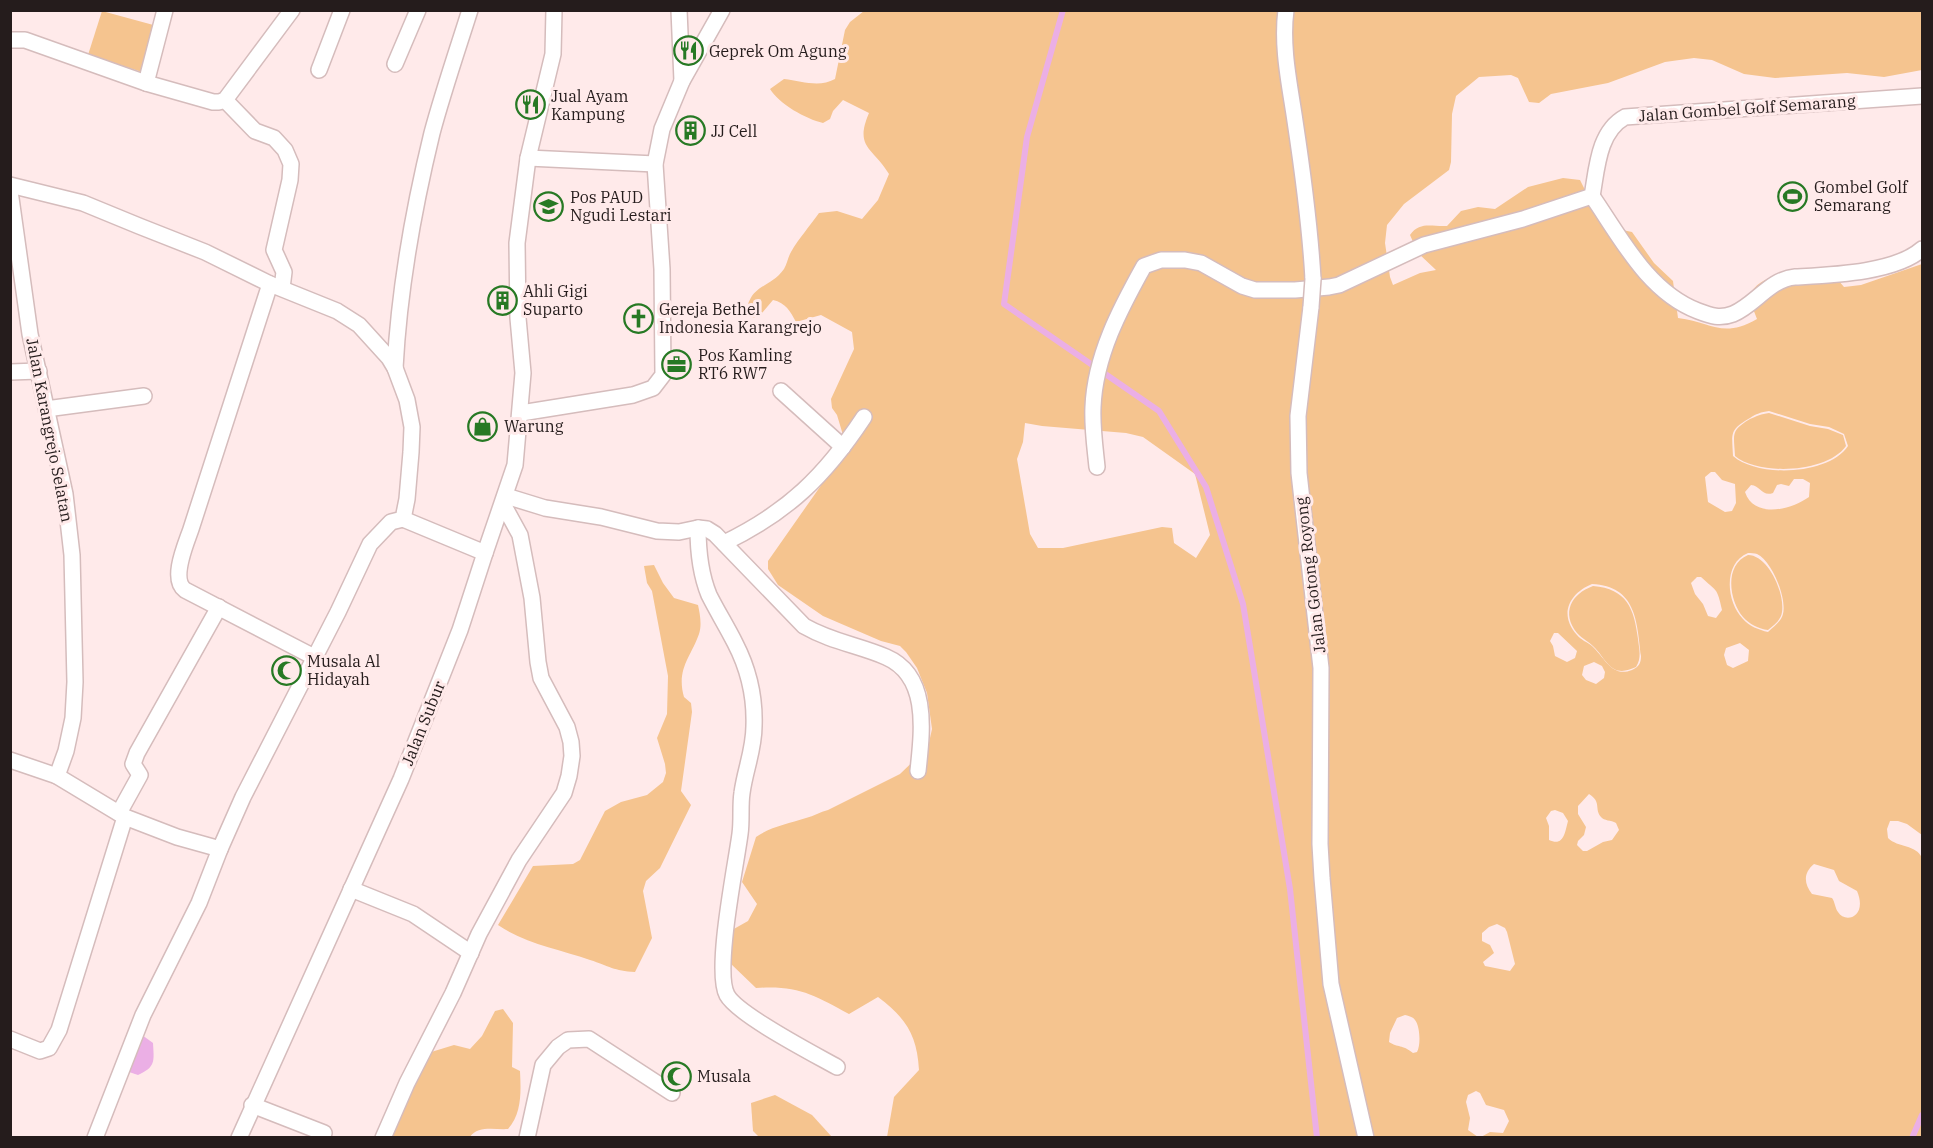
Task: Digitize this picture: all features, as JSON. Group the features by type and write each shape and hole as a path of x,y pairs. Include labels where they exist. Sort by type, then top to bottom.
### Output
{"street":[{"path":"147,83 165,10"},
{"path":"10,40 25,40 147,83 219,102 225,100 292,10"},
{"path":"320,70 342,10"},
{"path":"395,64 418,10"},
{"path":"395,368 397,326 422,180 433,130 470,10"},
{"path":"96,1137 143,1015 199,903 243,797 374,538 390,522 402,519 485,553 505,500 515,465 523,373 516,275 517,243 528,158 553,54 554,10"},
{"path":"679,10 682,81"},
{"path":"521,413 633,395 653,388 663,375 662,269 655,164 662,129 682,81 722,10"},
{"name":"Jalan Gotong Royong","path":"1286,10 1285,35 1289,76 1313,279 1298,416 1299,474 1321,668 1320,844 1322,878 1331,984 1366,1137"},
{"name":"Jalan Gombel Golf Semarang","path":"1592,196 1605,137 1610,129 1625,117 1923,96"},
{"path":"225,100 255,131 274,138 289,156 292,170 274,250 284,272 276,286 227,412 178,575 181,587 314,657"},
{"path":"528,158 655,164"},
{"path":"10,185 83,203 205,252 346,316 359,326 380,347 395,368 407,400 412,427 410,475 402,519"},
{"name":"Jalan Karangrejo Selatan","path":"10,191 30,334 68,509 72,555 75,617 73,718 66,752 57,776"},
{"path":"1097,467 1093,406 1102,355 1117,318 1144,266 1161,260 1201,263 1242,286 1255,290 1329,287 1339,285 1424,245 1522,219 1592,196 1623,243 1662,290 1676,301 1715,318 1743,309 1769,289 1789,278 1850,274 1898,262 1923,249"},
{"path":"10,372 39,371"},
{"path":"781,391 843,447"},
{"path":"46,409 144,396"},
{"path":"724,543 775,514 800,495 821,474 864,417"},
{"path":"505,500 601,517 657,531 679,532 698,528 707,529 715,534 804,626 845,645 885,656 906,670 920,704 921,744 918,771"},
{"path":"383,1137 407,1083 519,860 564,793 572,756 567,728 541,678 532,598 520,535 505,500"},
{"path":"698,528 698,550 704,580 736,645 748,681 754,709 753,744 742,794 741,830 723,954 724,985 727,996 751,1017 837,1067"},
{"name":"Jalan Subur","path":"239,1137 413,748 460,630 485,553"},
{"path":"10,1039 40,1051 49,1048 59,1030 122,815 140,775 133,764 137,753 219,607"},
{"path":"10,760 57,776 122,815 177,837 220,849"},
{"path":"351,889 413,914 471,953"},
{"path":"527,1137 536,1087 543,1065 558,1047 568,1041 589,1039 672,1093"},
{"path":"252,1106 324,1133"}],"shaded area":[{"path":"102,11 157,26 142,72 88,55"},
{"path":"864,11 1922,11 1922,70 1884,77 1847,73 1775,78 1744,74 1712,60 1694,58 1665,62 1608,83 1551,94 1539,103 1529,102 1518,78 1511,75 1479,77 1456,96 1452,114 1449,170 1404,204 1387,225 1385,243 1393,285 1420,273 1436,270 1418,253 1410,235 1418,228 1447,226 1461,211 1478,207 1495,209 1528,187 1563,178 1580,180 1603,226 1632,232 1654,263 1673,281 1678,318 1726,329 1745,325 1757,319 1750,301 1751,292 1769,278 1803,275 1838,280 1844,287 1861,285 1922,264 1922,835 1907,824 1898,821 1890,821 1887,829 1888,838 1916,850 1922,858 1922,1137 1481,1137 1490,1132 1503,1133 1509,1121 1504,1110 1486,1105 1480,1093 1476,1091 1468,1095 1466,1102 1470,1118 1468,1130 1478,1137 887,1137 894,1097 919,1070 913,1037 896,1012 878,997 849,1014 795,990 756,988 730,963 732,930 748,921 757,904 742,882 756,837 774,828 828,810 900,774 928,747 932,729 927,693 917,668 900,646 881,641 823,616 778,585 768,569 768,561 836,464 846,445 837,415 832,408 831,399 854,349 852,332 821,315 796,322 784,305 773,300 762,313 754,318 746,314 748,304 756,291 773,280 784,269 794,247 819,213 837,211 862,219 878,200 889,174 865,141 865,125 869,113 843,100 833,111 830,119 823,123 794,110 774,95 770,89 784,79 823,83 835,79 845,30 850,22","holes":["1769,411 1810,424 1829,427 1844,434 1848,446 1839,456 1810,468 1775,470 1744,463 1733,456 1733,433 1743,422","1025,423 1126,433 1143,437 1195,474 1210,535 1196,558 1174,543 1172,528 1162,527 1063,548 1038,548 1030,534 1017,459 1023,442","1711,472 1715,472 1722,480 1735,484 1736,503 1732,511 1725,512 1708,502 1705,477","1794,479 1803,479 1810,483 1809,497 1793,506 1764,509 1756,506 1745,492 1751,485 1769,494 1773,493 1777,485 1789,486","1748,553 1757,554 1768,564 1777,581 1784,607 1781,619 1768,632 1748,624 1737,612 1731,593 1731,574 1734,565","1697,577 1701,577 1716,590 1722,610 1716,618 1708,616 1703,604 1695,594 1691,583","1592,584 1607,586 1626,598 1638,630 1641,656 1638,666 1625,672 1614,669 1592,646 1579,637 1568,619 1569,605 1584,588","1554,633 1558,633 1577,651 1575,658 1567,662 1555,656 1550,641","1740,643 1749,650 1748,661 1733,668 1727,665 1724,655 1726,648","1594,662 1602,666 1605,672 1604,678 1596,684 1586,680 1582,675 1584,666","1589,794 1597,803 1601,817 1616,823 1619,830 1612,840 1583,851 1577,845 1586,827 1578,814 1578,806","1551,811 1563,813 1568,821 1565,834 1558,842 1549,840 1549,826 1546,818","1814,864 1834,870 1839,881 1857,891 1860,900 1858,912 1850,917 1841,916 1832,898 1812,894 1807,886 1806,875","1497,924 1505,928 1515,964 1510,971 1485,966 1483,962 1494,953 1490,945 1482,941 1482,933 1489,927","1405,1015 1414,1019 1419,1036 1417,1052 1413,1053 1389,1042 1390,1033 1397,1018"]},
{"path":"1769,413 1843,435 1846,446 1837,455 1824,462 1792,469 1760,467 1735,456 1736,430 1750,419"},
{"path":"1748,555 1762,561 1768,568 1774,576 1781,595 1781,615 1768,630 1754,626 1745,620 1734,602 1732,575 1740,560"},
{"path":"654,565 674,598 698,605 700,627 682,679 684,697 691,703 692,712 681,791 691,805 660,868 646,881 643,891 652,938 635,972 617,969 531,942 498,925 533,866 573,864 580,860 605,811 621,802 647,795 663,782 666,773 665,764 657,738 667,714 668,676 652,591 647,583 644,566"},
{"path":"1593,586 1614,591 1627,602 1631,609 1639,650 1636,667 1622,671 1614,669 1572,626 1569,611 1574,599 1585,589"},
{"path":"503,1009 513,1023 512,1067 520,1071 518,1109 508,1129 482,1129 470,1137 389,1138 428,1053 454,1045 470,1049 482,1036 495,1011"},
{"path":"142,1035 153,1043 153,1063 138,1075 129,1072"},
{"path":"775,1095 812,1115 832,1137 759,1137 753,1131 751,1103"}],"waterway":[{"path":"1063,10 1027,137 1004,304 1159,411 1206,487 1243,604 1290,889 1317,1138"},
{"path":"1912,1138 1922,1115"}],"place":[{"name":"Geprek Om Agung","path":"688,51"},
{"name":"Jual Ayam Kampung","path":"530,105"},
{"name":"JJ Cell","path":"690,131"},
{"name":"Gombel Golf Semarang","path":"1793,196"},
{"name":"Pos PAUD Ngudi Lestari","path":"549,206"},
{"name":"Ahli Gigi Suparto","path":"502,300"},
{"name":"Gereja Bethel Indonesia Karangrejo","path":"638,318"},
{"name":"Pos Kamling RT6 RW7","path":"677,364"},
{"name":"Warung","path":"483,426"},
{"name":"Musala Al Hidayah","path":"286,670"},
{"name":"Musala","path":"676,1076"}]}
